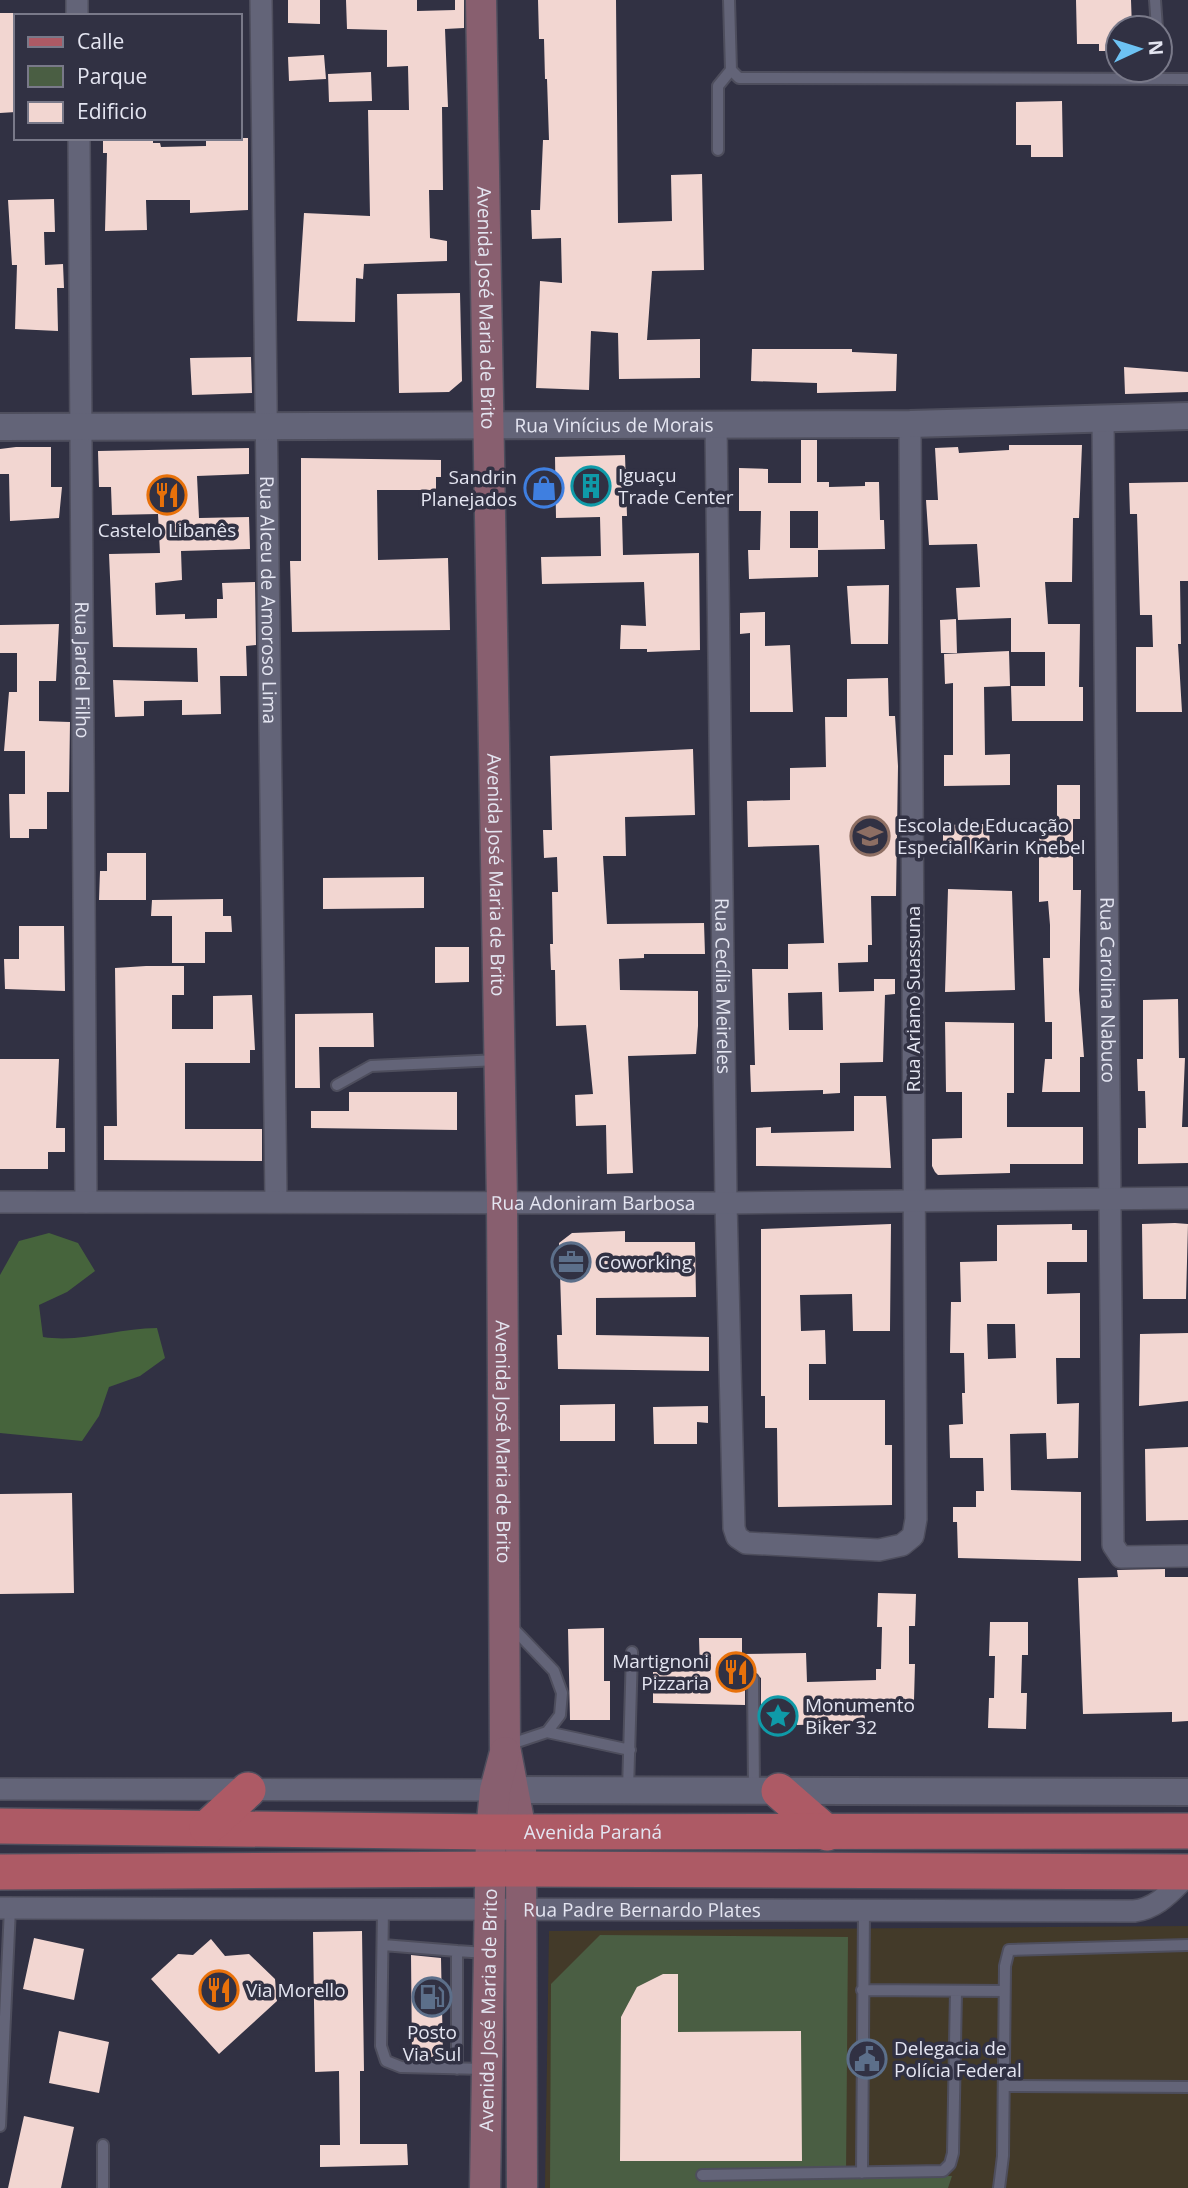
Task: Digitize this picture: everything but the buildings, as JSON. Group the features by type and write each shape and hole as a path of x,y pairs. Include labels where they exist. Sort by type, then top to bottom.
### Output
{"main road":[{"name":"Avenida José Maria de Brito","path":"481,0 491,425 502,1202 506,1831 505,1869 490,1910 485,2188"},
{"path":"207,1828 248,1790"},
{"path":"766,1791 827,1833"},
{"name":"Avenida Paraná","path":"0,1826 827,1833 1188,1831"},
{"name":"Avenida José Maria de Brito","path":"505,1869 522,1909 522,2188"},
{"name":"Avenida Paraná","path":"0,1872 505,1869 1188,1873"}],"street":[{"name":"Rua Alceu de Amoroso Lima","path":"261,0 276,1201"},
{"name":"Rua Jardel Filho","path":"79,140 86,1202"},
{"name":"Rua Vinícius de Morais","path":"0,428 910,424 1188,416"},
{"name":"Rua Carolina Nabuco","path":"1103,420 1113,1545 1121,1558 1188,1556"},
{"name":"Rua Cecília Meireles","path":"716,424 726,1203 734,1528 737,1537 746,1543"},
{"name":"Rua Ariano Suassuna","path":"746,1543 879,1550 902,1545 913,1536 916,1519 910,424"},
{"name":"Rua Adoniram Barbosa","path":"0,1202 726,1203 1188,1198"},
{"path":"0,1789 1188,1791"},
{"name":"Rua Padre Bernardo Plates","path":"5,1908 1134,1911 1149,1909 1160,1902 1188,1873"}],"lane":[{"path":"718,150 718,86 731,70 729,0"},
{"path":"731,70 739,78 1104,75"},
{"path":"337,1084 371,1066 500,1060"},
{"path":"505,1619 554,1671 562,1693 560,1715 547,1732 505,1748"},
{"path":"628,1790 632,1652"},
{"path":"753,1679 766,1791"},
{"path":"547,1732 630,1749"},
{"path":"0,2126 5,1908"},
{"path":"383,1909 381,2046 386,2061 401,2067 488,2069"},
{"path":"862,2173 864,1910"},
{"path":"383,1945 490,1954"},
{"path":"999,2188 1003,2156 1006,1954 1011,1948 1188,1945"},
{"path":"457,1951 457,2069"},
{"path":"862,1990 1004,1991"},
{"path":"702,2175 943,2171 950,2164 953,2153 956,1991"},
{"path":"1005,2085 1188,2087"},
{"path":"103,2145 103,2188"}],"shaded area":[{"name":"Delegacia de Polícia Federal","path":"1188,1926 1188,2188 545,2188 549,1931"}],"green space":[{"path":"49,1233 78,1243 95,1271 67,1292 39,1305 43,1337 86,1337 157,1328 165,1358 140,1376 109,1387 99,1416 82,1441 0,1433 0,1275 19,1241"},
{"path":"600,1935 848,1937 846,2177 952,2176 948,2188 550,2188 551,1984"}],"place":[{"name":"Iguaçu Trade Center","path":"591,486"},
{"name":"Sandrin Planejados","path":"544,488"},
{"name":"Castelo Libanês","path":"167,495"},
{"name":"Escola de Educação Especial Karin Knebel","path":"870,836"},
{"name":"Coworking","path":"571,1262"},
{"name":"Martignoni Pizzaria","path":"736,1672"},
{"name":"Monumento Biker 32","path":"778,1716"},
{"name":"Via Morello","path":"219,1990"},
{"name":"Posto Via Sul","path":"432,1997"},
{"name":"Delegacia de Polícia Federal","path":"867,2059"}]}
